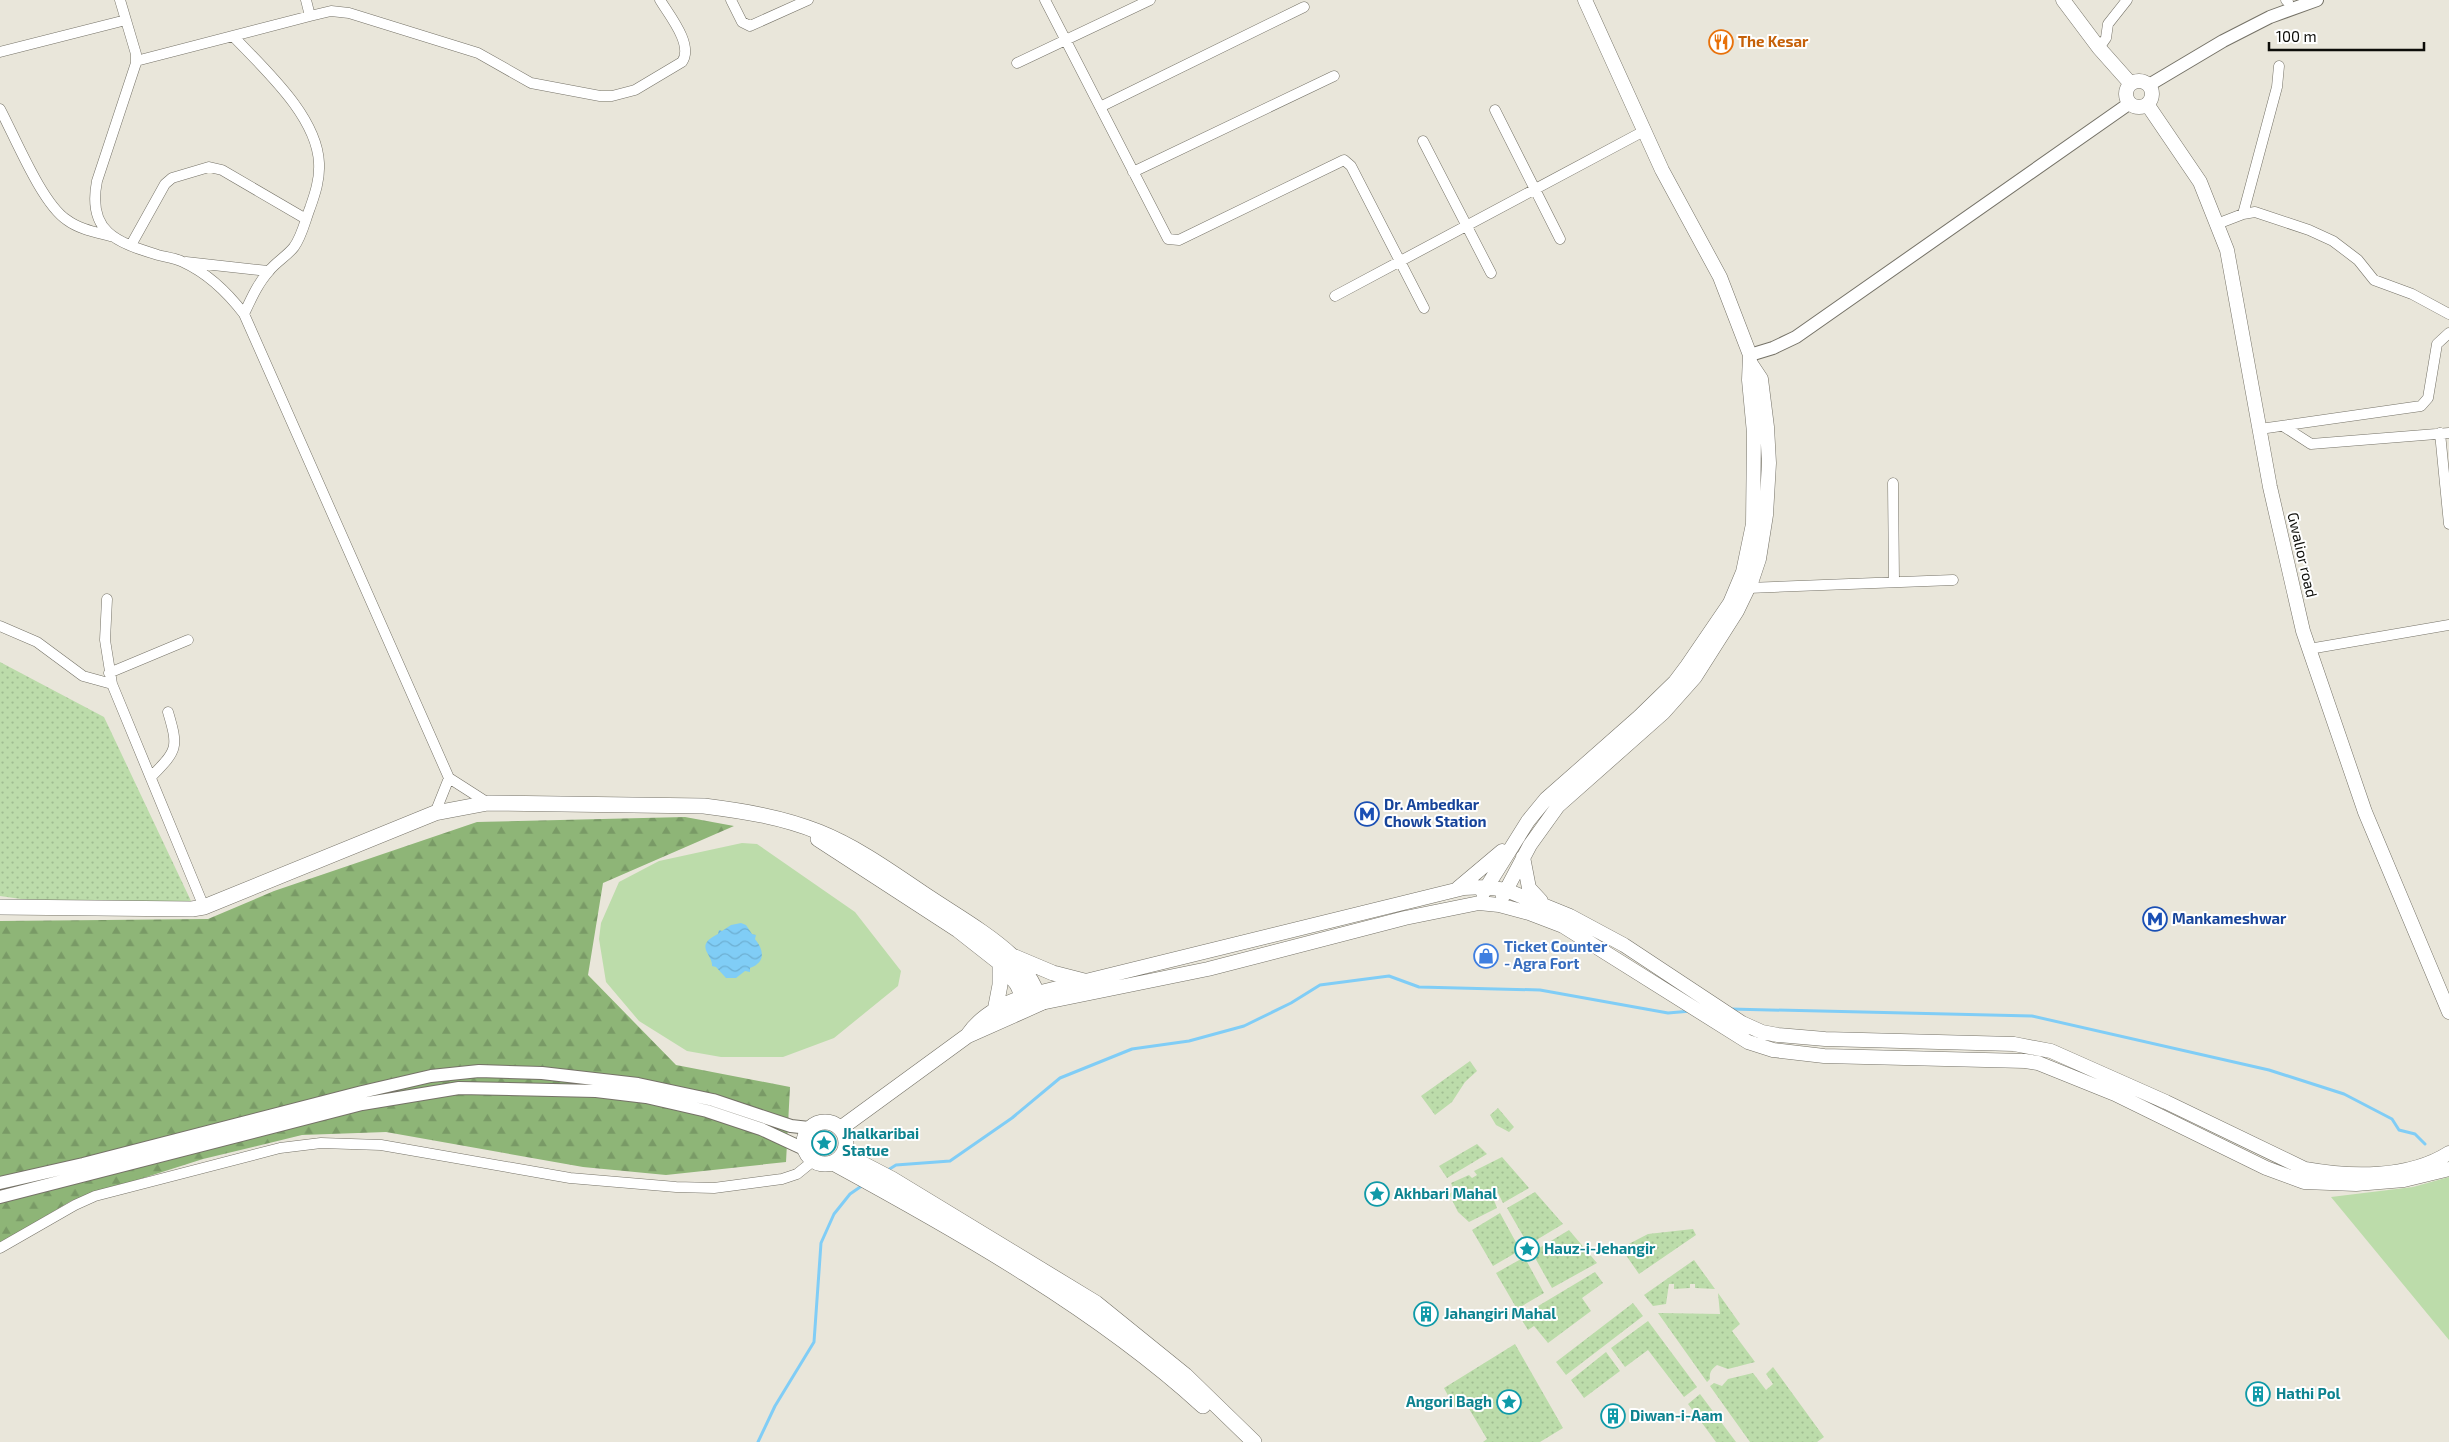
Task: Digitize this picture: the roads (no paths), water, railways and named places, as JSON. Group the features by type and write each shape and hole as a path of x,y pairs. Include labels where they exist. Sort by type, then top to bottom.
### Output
{"main road":[{"path":"1499,905 1523,857 1558,806 1677,700 1700,671 1748,588 1757,566 1766,515 1769,463 1761,379 1750,359 1720,277 1662,170 1586,0"},
{"path":"2063,0 2099,48 2131,84"},
{"path":"2138,81 2149,85 2152,97 2147,104 2138,107 2130,103 2126,95 2131,84 2138,81"},
{"name":"Gwalior road","path":"2147,104 2200,182 2227,250 2260,429 2303,631 2364,812 2449,1012"},
{"path":"1479,902 1485,887 1528,821 1552,794 1639,717 1675,682 1730,603 1743,572 1753,524 1754,432 1749,380 1750,359"},
{"path":"0,907 183,909 204,907 435,813 488,803 704,806 739,810 801,825 827,846 1006,959 1088,982"},
{"path":"1455,890 1476,876 1518,837"},
{"path":"1523,857 1529,888 1544,904"},
{"path":"967,1036 974,1026 995,1011 1088,982 1455,890 1485,887 1506,890 1544,904 1624,945 1642,966"},
{"path":"841,1128 967,1036 1033,1000 1199,971 1405,918 1479,902 1529,912 1563,926 1642,966 1736,1026 1759,1047 1797,1054 1824,1056 2025,1061 2038,1063 2115,1094 2266,1168 2304,1182 2356,1184 2404,1180 2449,1169"},
{"path":"1006,959 1011,974 1033,1000"},
{"path":"995,1011 1006,959"},
{"path":"1736,1026 1773,1034 1825,1039 2014,1044 2043,1050 2069,1058 2305,1168 2327,1173 2389,1172 2415,1168 2449,1153"},
{"path":"1824,1056 1825,1039"},
{"path":"2038,1063 2043,1050"},
{"path":"839,1158 847,1141 841,1128 829,1122 815,1124 809,1128 804,1142 809,1155 820,1164 839,1158 867,1165 890,1186 1103,1326 1136,1350 1190,1395 1240,1442"},
{"path":"839,1158 853,1174 890,1186 1096,1303 1185,1375 1254,1442"}],"street":[{"path":"120,0 136,61 95,192 94,201 97,220 106,232 114,237 131,245 183,262 268,271"},
{"path":"306,0 310,16"},
{"path":"136,61 331,11 349,13 478,53 531,83 591,95 612,96 635,90 682,62 685,58 685,47 660,0"},
{"path":"731,0 742,22 750,26 808,0"},
{"path":"1045,0 1165,235 1173,241 1344,160 1351,166 1424,308"},
{"path":"1017,63 1150,0"},
{"path":"2099,48 2106,38 2108,24 2127,0"},
{"path":"2149,85 2287,3 2317,0"},
{"path":"1100,107 1304,7"},
{"path":"0,52 126,20"},
{"path":"233,36 291,100 313,136 318,153 319,173 306,219 293,249 268,271 259,284 244,314"},
{"path":"2243,214 2277,87 2279,66"},
{"path":"1133,172 1334,76"},
{"path":"1750,359 1796,337 2130,103"},
{"path":"0,109 44,193 59,215 76,226 114,237"},
{"path":"1495,110 1560,239"},
{"path":"1335,296 1644,131"},
{"path":"1423,141 1491,273"},
{"path":"131,245 165,184 177,175 209,167 222,170 306,219"},
{"path":"2217,224 2243,214 2255,212 2308,230 2333,241 2358,260 2374,280 2412,294 2449,314"},
{"path":"183,262 213,282 244,314 449,778 488,803"},
{"path":"2260,429 2421,406 2428,398 2437,344 2449,333"},
{"path":"2283,426 2311,444 2445,433 2449,524"},
{"path":"1893,483 1894,581"},
{"path":"1748,588 1953,580"},
{"path":"107,599 105,640 112,684 204,907"},
{"path":"2309,649 2449,625"},
{"path":"0,626 37,642 83,676 112,684"},
{"path":"109,673 188,640"},
{"path":"151,777 173,752 174,736 168,712"},
{"path":"435,813 449,778"},
{"path":"0,1183 83,1164 430,1076 479,1071 542,1073 638,1084 713,1100 792,1126 809,1128"},
{"path":"0,1197 362,1104 459,1088 596,1091 646,1098 707,1111 761,1129 809,1155 796,1174 782,1179 714,1188 676,1187 570,1178 382,1146 321,1143 280,1148 95,1196 75,1205 0,1248"}],"water":[{"path":"741,923 746,925 752,934 756,935 755,939 762,951 761,959 750,968 750,972 745,971 736,978 726,978 716,967 712,966 705,946 711,938 718,934 719,930 722,931 731,925"}],"waterway":[{"path":"888,1170 896,1165 950,1161 1012,1118 1060,1078 1132,1049 1189,1041 1244,1026 1291,1003 1320,985 1389,976 1419,987 1540,990 1668,1013 1691,1011"},
{"path":"1730,1009 2032,1016 2269,1070 2344,1094 2392,1119 2399,1130 2415,1134 2425,1144"},
{"path":"758,1442 775,1406 814,1342 821,1243 834,1214 850,1194 863,1185"}],"place":[{"name":"The Kesar","path":"1721,42"},
{"name":"Dr. Ambedkar Chowk Station","path":"1367,814"},
{"name":"Mankameshwar","path":"2155,919"},
{"name":"Ticket Counter - Agra Fort","path":"1486,956"},
{"name":"Jhalkaribai Statue","path":"824,1143"},
{"name":"Akhbari Mahal","path":"1377,1194"},
{"name":"Hauz-i-Jehangir","path":"1527,1249"},
{"name":"Jahangiri Mahal","path":"1426,1314"},
{"name":"Hathi Pol","path":"2258,1394"},
{"name":"Angori Bagh","path":"1509,1402"},
{"name":"Diwan-i-Aam","path":"1613,1416"}]}
